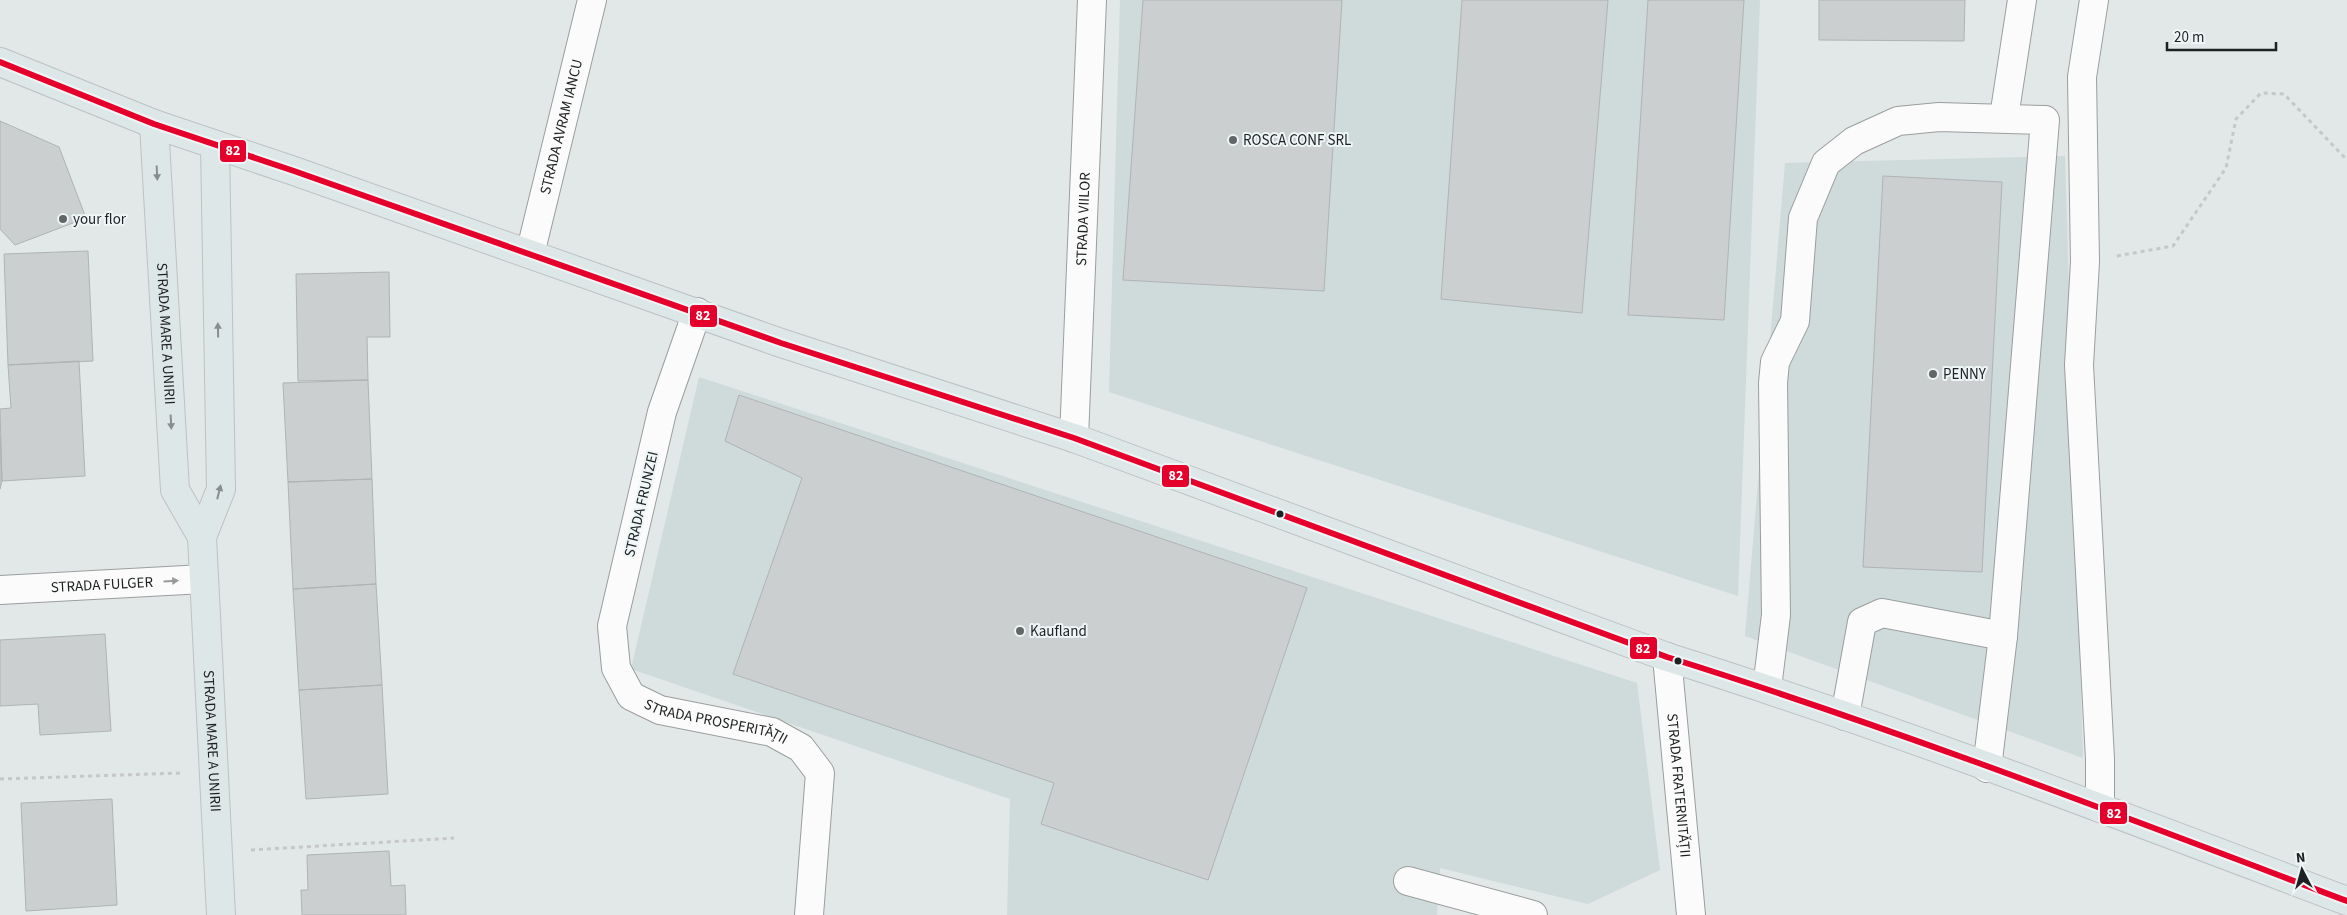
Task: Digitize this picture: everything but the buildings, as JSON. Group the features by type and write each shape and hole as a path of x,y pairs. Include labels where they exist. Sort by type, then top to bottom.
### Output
{"main road":[{"path":"0,62 154,124 791,346 1074,438 1667,657 1767,688 2100,808 2347,901"},
{"name":"STRADA MARE A UNIRII","path":"154,124 175,490 202,537"},
{"name":"STRADA MARE A UNIRII","path":"215,145 221,489 202,537 221,915"}],"street":[{"name":"STRADA AVRAM IANCU","path":"530,254 592,0"},
{"name":"STRADA VIILOR","path":"1074,438 1092,0"},
{"path":"2004,117 2022,0"},
{"path":"2094,0 2082,77 2081,119 2085,262 2079,365 2100,759 2100,808"},
{"path":"1767,688 1776,615 1773,383 1775,362 1795,321 1803,218 1826,163 1854,141 1898,121 1939,117 2004,117 2045,120 2081,119"},
{"path":"1987,768 2003,636 2045,120"},
{"name":"STRADA FRUNZEI","path":"631,696 616,668 612,626 662,412 696,312"},
{"name":"STRADA FULGER","path":"0,590 204,579"},
{"path":"1845,716 1862,622 1882,613 2003,636"},
{"name":"STRADA FRATERNITĂȚII","path":"1667,657 1690,915"},
{"name":"STRADA PROSPERITĂȚII","path":"631,696 660,710 772,732 801,748 820,773 809,915"},
{"path":"1408,881 1533,915"}],"path":[{"path":"2085,262 2173,246 2226,168 2236,119 2261,93 2284,94 2347,160"},
{"path":"0,779 214,772"},
{"path":"218,852 454,838"}],"shaded area":[{"path":"1120,0 1760,0 1738,596 1109,392"},
{"path":"2065,156 2083,758 1745,636 1785,163"},
{"path":"699,377 1637,683 1660,870 1588,904 1440,868 1437,915 1007,915 1010,799 631,669"}],"transit line":[{"name":"82","path":"0,62 154,124 294,171 781,343 1074,438 1667,657 1924,743 2347,901"}],"place":[{"name":"ROSCA CONF SRL","path":"1233,140"},
{"name":"your flor","path":"63,219"},
{"name":"PENNY","path":"1933,374"},
{"name":"Kaufland","path":"1020,631"}]}
